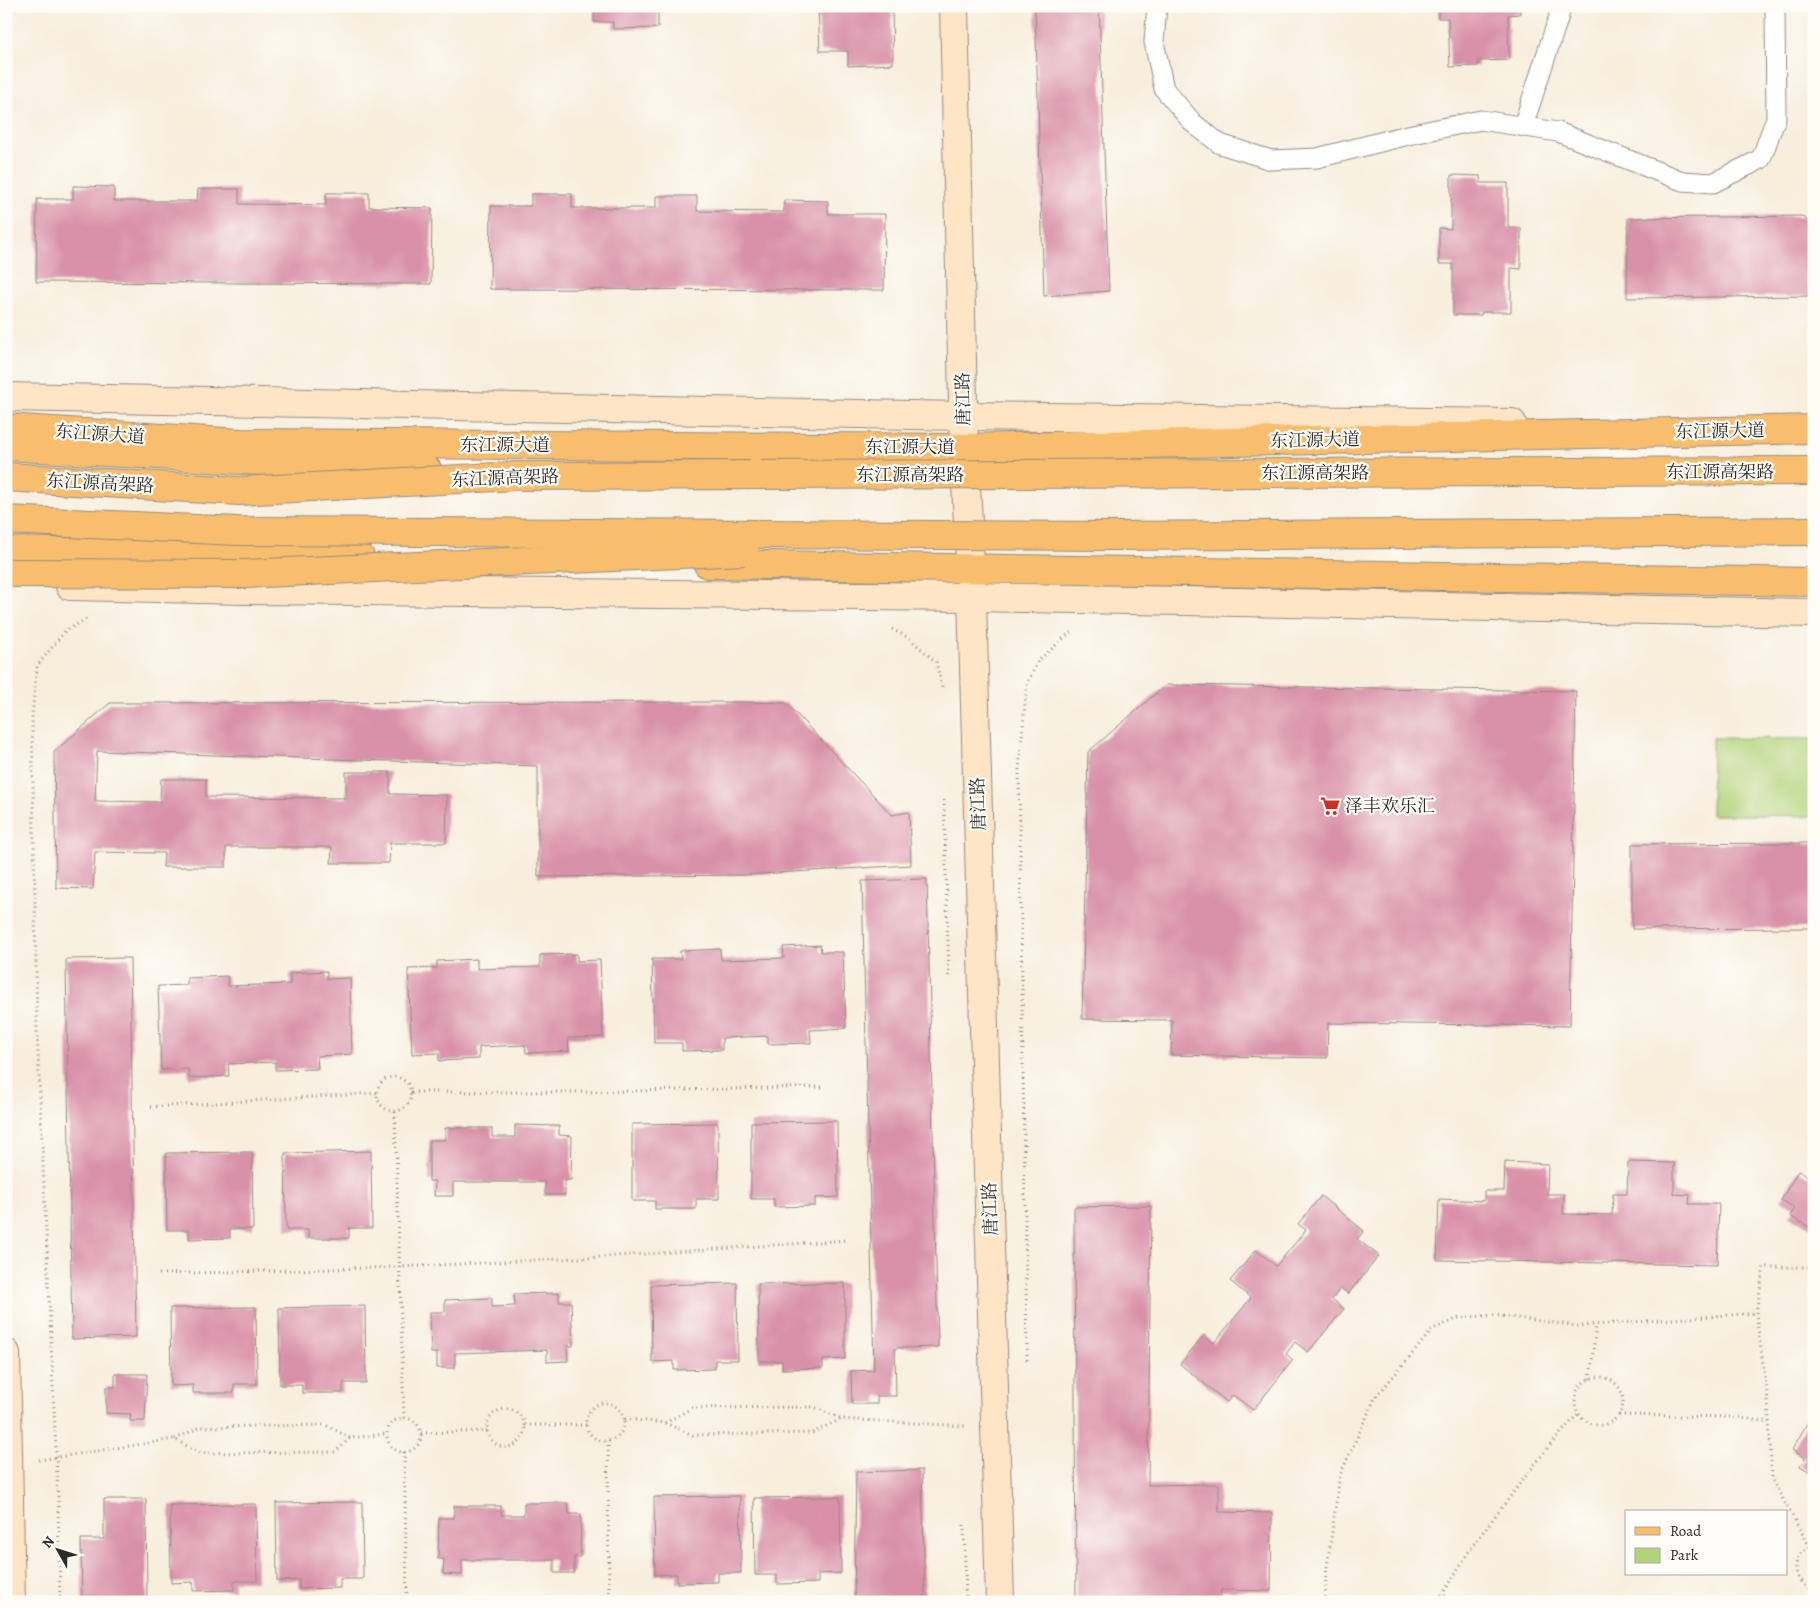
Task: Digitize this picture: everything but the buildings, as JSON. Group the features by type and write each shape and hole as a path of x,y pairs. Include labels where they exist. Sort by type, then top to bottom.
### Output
{"main road":[{"name":"东江源大道","path":"6,428 240,443 964,448 1814,427"},
{"path":"6,446 515,476"},
{"name":"东江源高架路","path":"6,477 239,491 515,476 1814,472"},
{"path":"6,520 238,531 1115,536 1814,531"},
{"path":"6,573 244,574 1115,536"},
{"path":"6,551 1814,582"}],"street":[{"name":"唐江路","path":"954,6 963,416 969,569 972,597 1000,1602"},
{"path":"6,397 963,416 1814,427"},
{"path":"6,585 275,590 972,597 1814,613"},
{"path":"6,1353 11,1602"}],"lane":[{"path":"1157,6 1154,42 1164,89 1193,123 1220,144 1271,160 1317,158 1408,135 1481,120 1558,132 1682,181 1712,183 1761,159 1776,118 1775,6"},
{"path":"1524,126 1561,6"}],"path":[{"path":"60,1602 56,1458 37,1030 32,714 37,666 65,631 92,617"},
{"path":"884,624 909,638 936,662 943,696"},
{"path":"1027,1364 1019,769 1027,683 1038,661 1077,627"},
{"path":"944,791 949,987"},
{"path":"394,1077 402,1079 408,1085 411,1092 410,1102 403,1109 395,1112 386,1109 379,1102 377,1093 380,1084 386,1079 394,1077"},
{"path":"411,1092 582,1092 822,1087"},
{"path":"151,1107 377,1093"},
{"path":"395,1112 404,1418"},
{"path":"159,1274 399,1267 601,1257 848,1240"},
{"path":"1814,1267 1764,1267 1756,1313 1768,1400 1772,1480 1812,1546 1801,1554 1797,1562 1796,1572 1799,1582 1806,1589 1814,1592"},
{"path":"1325,1602 1326,1574 1340,1475 1375,1398 1432,1329 1459,1318 1494,1315 1578,1326 1756,1313"},
{"path":"1590,1379 1596,1325"},
{"path":"1602,1378 1613,1382 1621,1391 1623,1403 1619,1415 1610,1423 1598,1426 1587,1422 1578,1414 1574,1404 1576,1394 1581,1385 1590,1379 1602,1378"},
{"path":"602,1403 612,1404 620,1410 625,1419 623,1429 617,1437 608,1441 598,1440 590,1434 586,1425 588,1415 593,1407 602,1403"},
{"path":"665,1422 692,1408 814,1407 842,1419 996,1428"},
{"path":"504,1408 514,1410 521,1416 525,1425 524,1434 518,1442 509,1447 500,1446 492,1440 487,1431 488,1420 495,1412 504,1408"},
{"path":"1442,1595 1473,1545 1546,1450 1578,1414"},
{"path":"1619,1415 1733,1416 1769,1422"},
{"path":"962,1416 962,1426"},
{"path":"404,1418 412,1420 418,1426 421,1433 419,1443 413,1450 404,1452 395,1450 388,1443 386,1434 390,1425 396,1420 404,1418"},
{"path":"625,1419 665,1422 693,1435 812,1432 842,1419"},
{"path":"9,1464 174,1439 200,1428 326,1425 350,1438 386,1434"},
{"path":"525,1425 586,1425"},
{"path":"421,1433 487,1431"},
{"path":"174,1439 200,1452 335,1452 350,1438"},
{"path":"608,1441 610,1602"},
{"path":"404,1452 407,1602"},
{"path":"964,1524 966,1602"},
{"path":"1421,1602 1429,1597 1442,1595 1458,1602"},
{"path":"1812,1602 1814,1598"}],"green space":[{"path":"1712,738 1814,739 1814,816 1711,815"}],"place":[{"name":"泽丰欢乐汇","path":"1330,806"}]}
